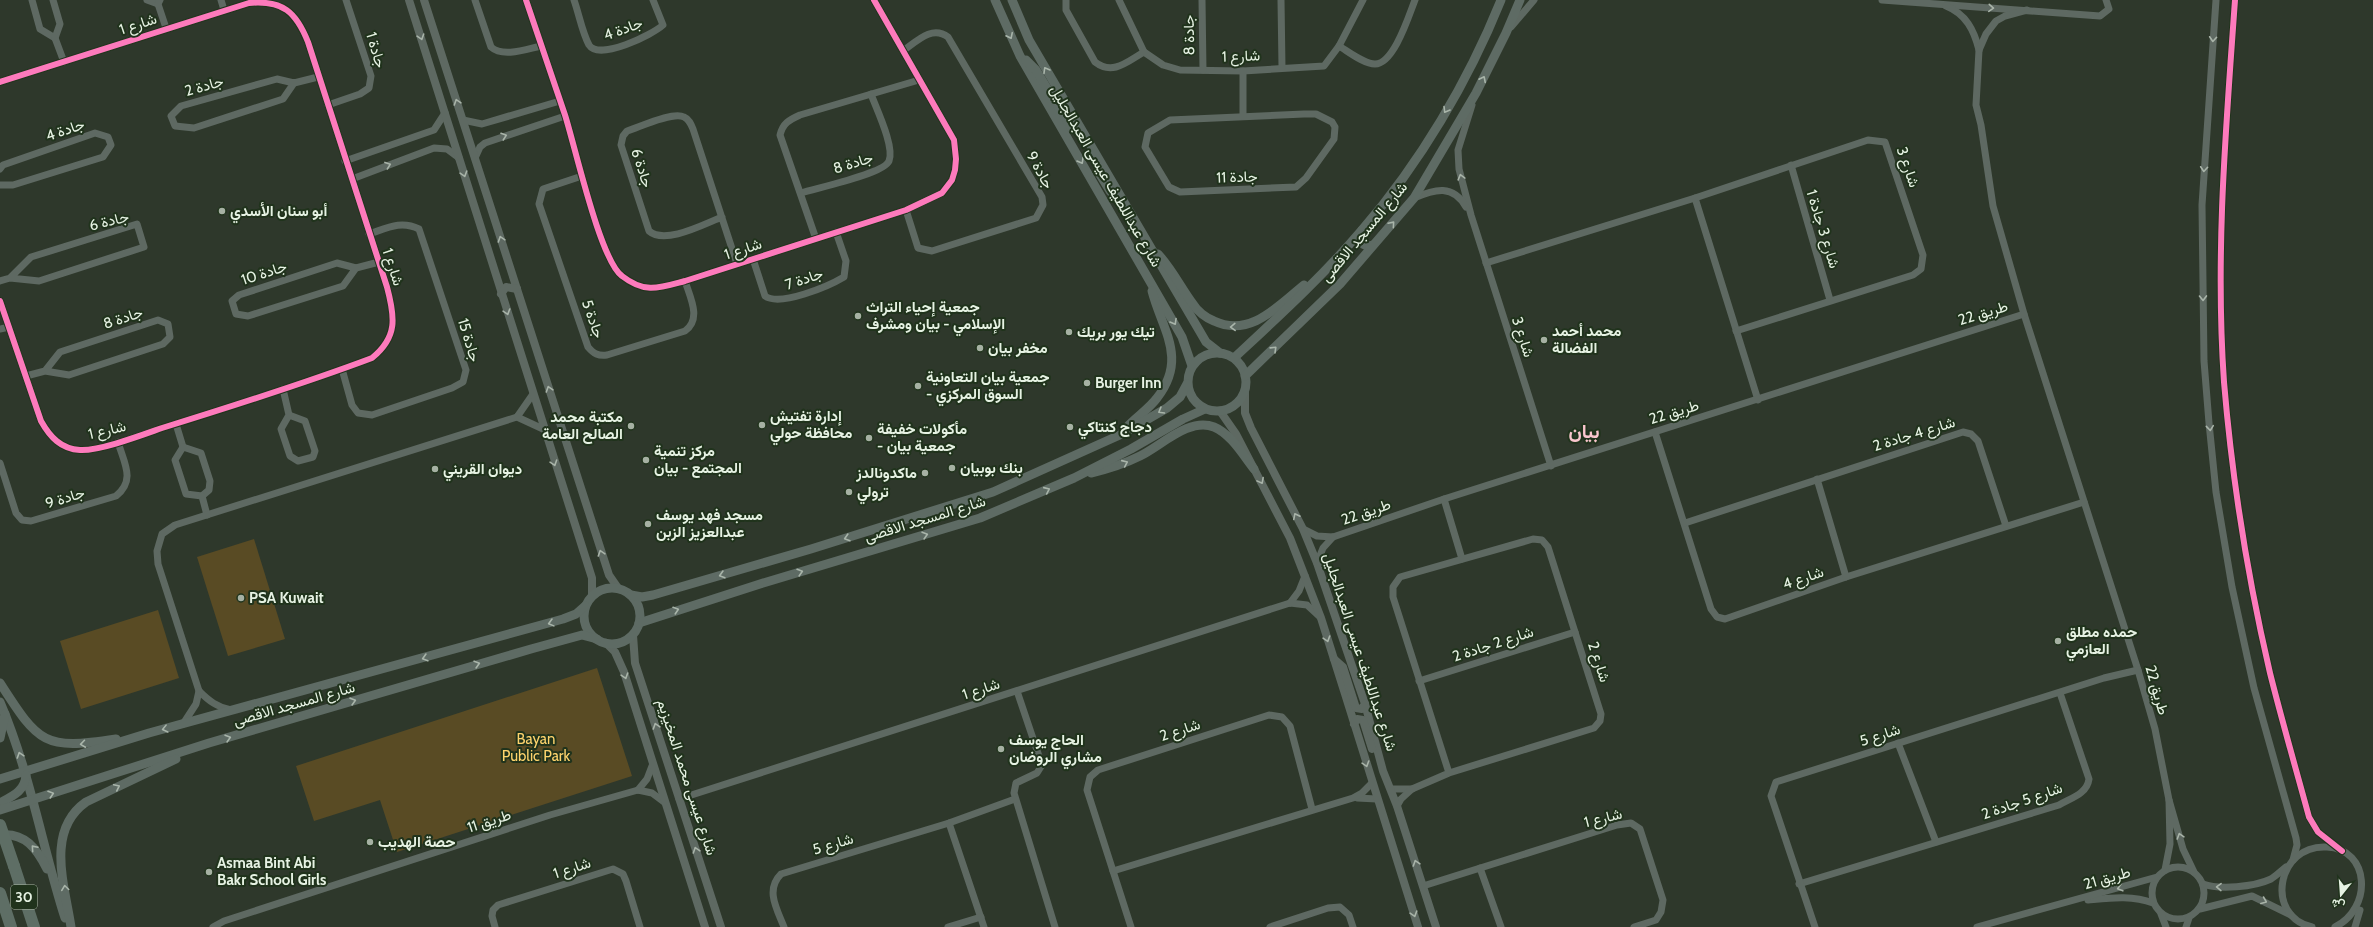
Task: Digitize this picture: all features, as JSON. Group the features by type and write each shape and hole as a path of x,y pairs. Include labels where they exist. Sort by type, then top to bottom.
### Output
{"highway":[{"name":"30","path":"0,825 34,927"},
{"name":"30","path":"0,893 11,927"}],"main road":[{"name":"شارع عبداللطيف عيسى العبدالجليل","path":"995,0 1020,56 1182,337 1192,366"},
{"name":"شارع عبداللطيف عيسى العبدالجليل","path":"1012,0 1029,40 1080,129 1202,335 1211,347 1220,353"},
{"name":"شارع المسجد الاقصى","path":"1245,376 1340,284 1414,198 1476,93 1506,33 1520,0"},
{"name":"شارع المسجد الاقصى","path":"1234,358 1335,260 1391,194 1448,107 1487,33 1500,1"},
{"path":"1020,56 1036,70 1071,128 1075,130 1080,129"},
{"path":"1072,144 1076,141 1083,143 1110,191 1122,199"},
{"path":"1362,230 1360,240 1362,244 1374,245"},
{"path":"1145,238 1167,263 1194,306 1208,319 1226,327 1241,326 1266,315 1335,260"},
{"path":"1122,434 1157,399 1170,374 1171,343 1148,276"},
{"path":"1220,353 1234,358 1239,363 1245,376 1244,392 1235,405 1220,412 1205,409 1192,399 1187,384 1192,366 1199,358 1209,354 1220,353"},
{"name":"شارع المسجد الاقصى","path":"631,595 642,597 653,595 811,549 993,492 1122,434 1167,408 1180,397 1187,384"},
{"name":"شارع المسجد الاقصى","path":"639,623 760,584 980,518 1074,478 1205,409"},
{"path":"1074,478 1115,467 1141,456 1188,428 1203,424 1223,432 1254,469"},
{"path":"608,588 618,588 631,595 639,608 639,623 633,635 625,641 606,643 597,639 586,625 585,606 592,595 608,588"},
{"name":"شارع المسجد الاقصى","path":"2,779 149,733 563,619 576,614 585,606"},
{"name":"شارع المسجد الاقصى","path":"0,810 209,743 570,637 582,635 597,639"},
{"path":"0,683 28,725 40,735 53,742 82,744 149,733"},
{"path":"0,702 26,772 53,880 68,927"},
{"path":"0,738 5,714"},
{"path":"71,927 61,853 63,832 71,816 78,808 91,800 209,743"},
{"path":"0,803 22,789 25,783 26,772"},
{"path":"0,835 15,836 30,843 39,854 53,880"}],"street":[{"path":"32,0 40,29 55,38 64,62"},
{"path":"53,0 60,24 55,38"},
{"path":"146,0 159,2 166,28"},
{"path":"221,0 224,10"},
{"name":"جادة 1","path":"328,105 360,94 369,88 371,76 346,0"},
{"path":"409,0 543,429 592,578 592,595"},
{"path":"424,0 609,575 618,588"},
{"path":"475,0 491,47 495,51 511,52 541,46"},
{"name":"شارع 1","path":"526,0 565,116 582,176 611,262 621,276 638,286 654,289 685,281 906,210 942,193 955,170 954,140 874,0"},
{"name":"جادة 4","path":"574,0 590,45 596,50 604,51 646,37 663,25 653,0"},
{"path":"1066,0 1066,10 1095,62 1102,67 1114,69 1144,52"},
{"name":"شارع 1","path":"1119,0 1144,52 1163,65 1180,70 1243,71 1282,67 1324,66 1339,46 1363,0"},
{"name":"جادة 8","path":"1202,0 1203,70"},
{"path":"1281,0 1282,67"},
{"path":"1339,46 1365,61 1374,64 1382,62 1388,57 1400,36 1415,0"},
{"path":"1506,33 1534,0"},
{"path":"1882,0 2100,16 2109,9 2106,0"},
{"path":"2216,0 2202,205 2205,375 2216,492 2232,587 2254,688 2296,838 2297,846 2293,860"},
{"path":"2235,0 2222,186 2221,285 2224,382 2237,487 2262,636 2308,817 2318,832 2353,860 2361,872 2364,886 2355,927"},
{"name":"شارع 1","path":"0,82 224,10 265,1 285,8 300,21 379,262 393,310 391,332 384,348 372,358 176,424 118,442 80,450 57,443 49,436 41,421 0,301"},
{"name":"طريق 22","path":"1938,4 1955,10 1966,20 1975,34 1979,50 1976,105 1981,125 1993,206 2024,314 2138,670 2155,729 2169,800 2184,849 2194,872"},
{"name":"طريق 22","path":"1979,50 1986,34 1996,21 2005,16 2027,10"},
{"name":"جادة 9","path":"903,51 930,33 943,34 948,38 1042,197 1043,205 1036,218 932,251 918,248 906,210"},
{"path":"1243,71 1243,116"},
{"name":"جادة 2","path":"294,83 283,99 194,128 175,126 171,116 181,106 277,78 294,83 318,77"},
{"path":"816,239 780,135 782,127 786,122 800,115 919,80"},
{"name":"شارع 3","path":"1476,93 1457,156 1471,215 1551,466"},
{"name":"جادة 8","path":"801,193 862,175 886,166 889,161 888,142 871,94"},
{"path":"463,120 482,124 560,101"},
{"path":"345,161 434,130 445,114"},
{"name":"جادة 11","path":"1316,114 1332,122 1336,133 1334,139 1306,178 1296,187 1288,188 1180,192 1169,187 1145,147 1148,133 1170,120 1243,116 1316,114"},
{"name":"جادة 6","path":"722,217 675,235 659,237 649,231 621,145 623,136 627,131 674,115 683,116 689,120 722,217 737,264"},
{"path":"475,158 480,148 486,143 565,116"},
{"name":"جادة 4","path":"0,168 3,164 95,133 108,137 111,145 103,157 13,185 0,185"},
{"name":"شارع 3","path":"1486,263 1695,198 1868,140 1885,142 1923,255 1921,269 1913,275 1830,300 1736,331"},
{"path":"352,179 434,148 447,149 459,158"},
{"name":"شارع 3 جادة 1","path":"1790,166 1830,300"},
{"name":"جادة 5","path":"582,176 543,190 539,204 588,346 593,353 599,356 607,355 685,331 691,327 695,314 685,281"},
{"name":"شارع 3","path":"1414,198 1436,190 1450,191 1463,201 1471,215"},
{"path":"1695,198 1758,400"},
{"name":"جادة 6","path":"0,281 10,278 39,281 144,247 137,224 31,257 10,278"},
{"name":"جادة 15","path":"342,369 352,405 358,413 372,415 452,388 463,382 466,370 419,229 409,224 401,224 369,234"},
{"name":"جادة 7","path":"753,259 765,296 769,299 783,300 844,277 846,261 836,232"},
{"name":"جادة 10","path":"356,268 343,286 248,316 236,314 232,301 239,295 337,263 356,268 379,262"},
{"path":"494,272 505,272 509,265"},
{"path":"501,294 506,287 517,289"},
{"name":"طريق 22","path":"1303,529 1317,536 1333,537 1444,499 2024,314"},
{"name":"جادة 8","path":"26,376 45,371 69,375 163,344 170,337 168,324 158,320 60,352 45,371"},
{"path":"0,330 9,327"},
{"path":"283,389 289,415 281,429 290,456 298,461 313,457 315,451 305,421 289,415"},
{"name":"شارع عبداللطيف عيسى العبدالجليل","path":"1244,392 1246,413 1251,428 1303,529 1317,563 1365,704 1383,771 1397,806 1436,927"},
{"path":"235,710 222,708 209,701 199,691 158,564 157,550 162,534 175,525 517,417 533,394"},
{"name":"شارع عبداللطيف عيسى العبدالجليل","path":"1220,412 1236,434 1290,538 1305,576 1334,658 1418,927"},
{"path":"517,417 543,429"},
{"path":"176,424 184,447"},
{"name":"شارع 4","path":"1655,432 1685,523 1711,610 1717,617 1725,619 1846,577 2084,502"},
{"name":"شارع 4 جادة 2","path":"1685,523 1963,432 1971,434 1978,441 2006,526"},
{"name":"جادة 9","path":"0,464 16,513 22,520 32,521 116,496 124,490 129,478 118,442"},
{"path":"184,447 201,452 210,482 209,490 202,496 186,494 175,460 184,447"},
{"path":"1817,479 1846,577"},
{"path":"202,496 207,515"},
{"path":"1444,499 1462,559"},
{"name":"طريق 22","path":"1317,563 1323,548 1333,537"},
{"name":"شارع 2","path":"1391,789 1412,789 1449,773 1594,728 1600,721 1601,714 1548,547 1542,540 1533,539 1400,577 1393,587 1393,597 1449,773"},
{"path":"1290,603 1299,591 1305,576"},
{"name":"شارع 1","path":"679,799 1290,603 1307,605 1320,618"},
{"name":"شارع 2 جادة 2","path":"1419,681 1575,632"},
{"name":"شارع عيسى محمد المخيزيم","path":"633,635 635,663 721,927"},
{"name":"شارع عيسى محمد المخيزيم","path":"606,643 615,652 632,700 705,927"},
{"path":"1334,658 1343,667 1356,708 1362,709 1365,704"},
{"name":"شارع 5","path":"1815,927 1799,884 1771,796 1776,782 2104,678 2138,670"},
{"path":"1017,690 1042,765 1037,773 1016,783 1015,799 1055,927"},
{"path":"181,725 196,704 199,691"},
{"name":"شارع 5 جادة 2","path":"1799,884 2059,805 2084,792 2088,786 2089,779 2060,692"},
{"path":"632,700 637,693 646,695"},
{"name":"شارع 2","path":"1132,927 1086,790 1090,777 1098,770 1269,715 1282,717 1290,726 1312,809"},
{"path":"1354,724 1357,719 1363,720 1372,751 1383,771"},
{"path":"1898,743 1936,842"},
{"path":"652,766 647,779 638,790 652,793 664,802"},
{"path":"1113,871 1312,809 1353,798 1362,793 1372,783"},
{"name":"شارع 2","path":"1397,806 1412,789"},
{"name":"طريق 11","path":"213,927 224,921 550,815 638,790"},
{"path":"1353,798 1377,799"},
{"name":"شارع 5","path":"784,927 772,892 774,881 781,874 949,823 1015,799"},
{"name":"طريق 22","path":"2165,870 2170,844 2169,800"},
{"path":"949,823 984,927"},
{"name":"شارع 1","path":"1423,886 1631,823 1640,829 1663,900 1662,912 1656,920 1634,927"},
{"path":"2203,884 2222,887 2236,886 2271,879 2288,866 2300,853 2313,847 2328,846 2342,851"},
{"path":"2288,866 2283,876 2281,890 2285,904 2293,916"},
{"path":"2166,927 2161,914 2153,903 2152,889 2157,877 2165,870 2180,867 2194,872 2203,884 2204,897 2200,909"},
{"path":"1480,868 1501,927"},
{"name":"شارع 1","path":"495,927 492,916 493,910 498,905 613,869 623,874 640,927"},
{"path":"688,877 698,877 703,872"},
{"name":"طريق 21","path":"1976,927 2157,877"},
{"path":"2236,886 2238,898"},
{"path":"696,899 701,891 706,891 711,895"},
{"path":"2161,914 2174,920 2189,918 2200,909 2238,898 2252,896 2293,916 2309,927"},
{"name":"طريق 21","path":"2063,903 2121,897 2138,898 2153,903"},
{"path":"2335,927 2346,922 2356,912 2362,900"},
{"path":"1270,927 1328,908 1340,907 1349,915 1353,927"},
{"path":"948,927 981,917"},
{"path":"2186,927 2189,918"}],"green space":[{"name":"PSA Kuwait","path":"254,539 285,639 228,656 197,557"},
{"path":"158,610 179,678 81,709 60,641"},
{"name":"Bayan Public Park","path":"597,668 632,776 397,852 380,800 314,821 296,766"}],"cycle path":[{"path":"526,0 565,115 589,201 605,248 614,266 622,276 630,282 652,288 685,281 906,210 942,193 952,180 955,170 956,159 954,140 874,0"},
{"path":"2235,0 2228,95 2221,238 2224,382 2231,455 2248,565 2262,637 2270,673 2309,817 2318,832 2342,851"},
{"path":"0,82 249,3 271,4 287,10 298,23 308,42 387,287 393,317 390,334 386,342 372,358 294,386 121,442 88,450 80,450 62,445 52,437 41,421 0,301"}],"place":[{"name":"أبو سنان الأسدي","path":"222,211"},
{"name":"جمعية إحياء التراث الإسلامي - بيان ومشرف","path":"858,316"},
{"name":"تيك يور بريك","path":"1069,332"},
{"name":"محمد أحمد الفضالة","path":"1544,340"},
{"name":"مخفر بيان","path":"980,348"},
{"name":"Burger Inn","path":"1087,383"},
{"name":"جمعية بيان التعاونية - السوق المركزي","path":"918,386"},
{"name":"إدارة تفتيش محافظة حولي","path":"762,425"},
{"name":"مكتبة محمد الصالح العامة","path":"631,426"},
{"name":"دجاج كنتاكي","path":"1070,427"},
{"name":"مأكولات خفيفة - جمعية بيان","path":"869,438"},
{"name":"مركز تنمية المجتمع - بيان","path":"646,460"},
{"name":"بنك بوبيان","path":"952,468"},
{"name":"ديوان القريني","path":"435,469"},
{"name":"ماكدونالدز","path":"925,473"},
{"name":"ترولي","path":"849,492"},
{"name":"مسجد فهد يوسف عبدالعزيز الزبن","path":"648,524"},
{"name":"PSA Kuwait","path":"241,598"},
{"name":"حمده مطلق العازمي","path":"2058,641"},
{"name":"الحاج يوسف مشاري الروضان","path":"1001,749"},
{"name":"حصة الهديب","path":"370,842"},
{"name":"Asmaa Bint Abi Bakr School Girls","path":"209,872"}],"district":[{"name":"بيان","path":"1584,431"}]}
